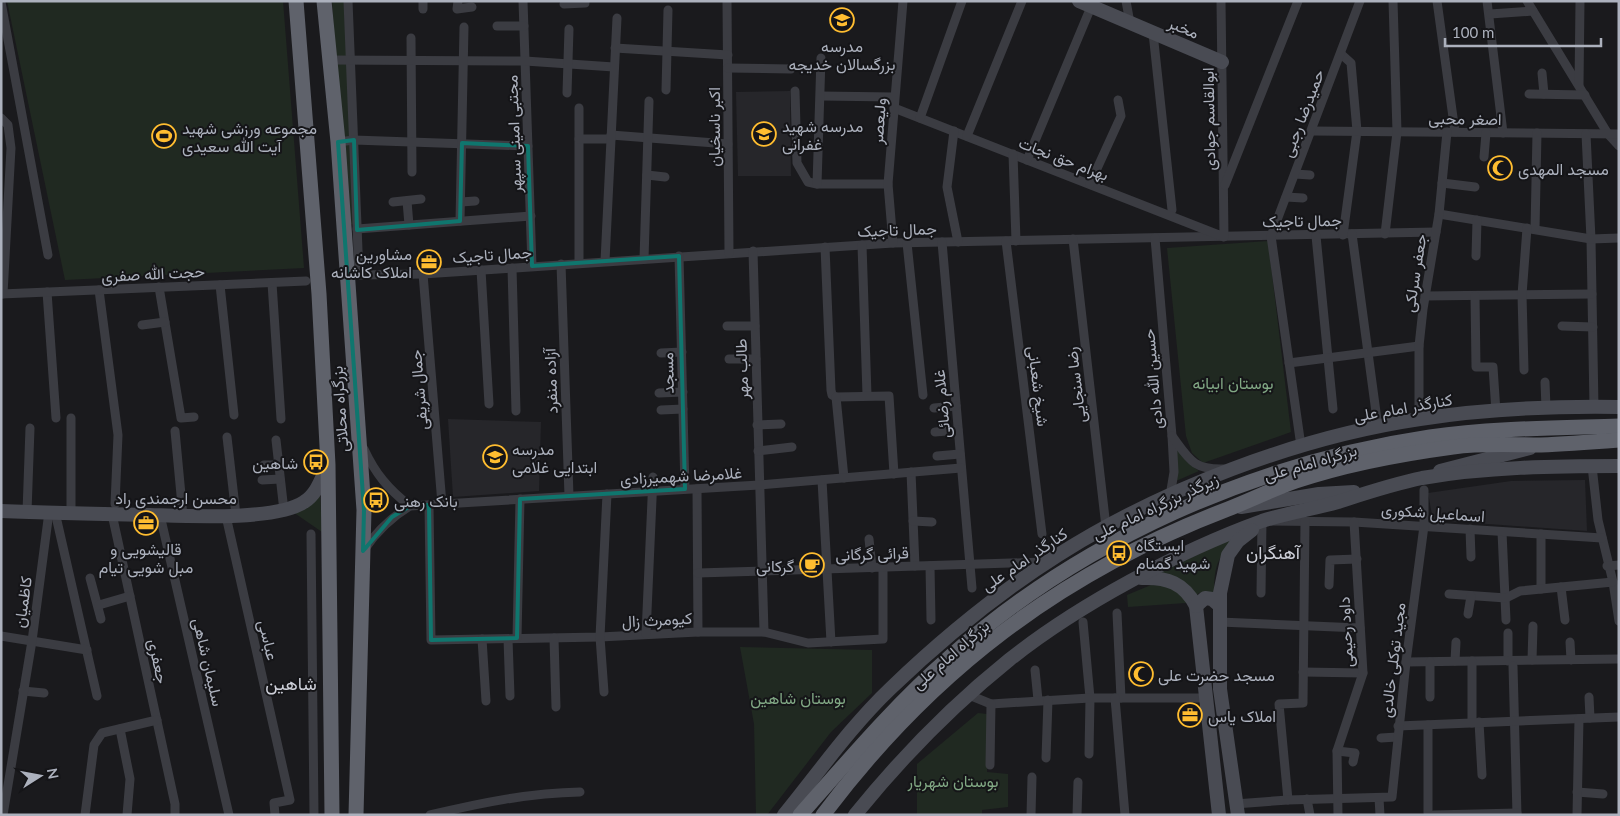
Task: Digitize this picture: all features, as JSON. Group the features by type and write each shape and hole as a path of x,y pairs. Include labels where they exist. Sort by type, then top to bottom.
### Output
{"highway":[{"name":"بزرگراه محلاتی","path":"296,1 319,294 328,465 332,815"},
{"name":"بزرگراه محلاتی","path":"324,1 338,142 364,510 356,815"},
{"name":"زیرگذر بزرگراه امام علی","path":"800,815 903,700 951,656 994,621 1061,573 1156,521 1275,472 1383,445 1479,431 1619,426"},
{"name":"بزرگراه امام علی","path":"823,815 905,717 971,657 1054,594 1177,528 1298,480 1343,468 1455,447 1486,444 1541,445 1619,440"}],"main road":[{"name":"مخبر","path":"1085,4 1222,62"},
{"name":"کنارگذر امام علی","path":"784,815 849,734 889,690 971,618 1047,562 1106,527 1170,496 1239,468 1300,446 1378,427 1418,419 1496,412 1546,408 1619,407"},
{"path":"1424,484 1447,468 1541,445"},
{"name":"محسن ارجمندی راد","path":"1,511 71,513 114,509 183,516 284,511 303,503 315,492 328,465"},
{"path":"1228,509 1319,494 1343,491 1364,492 1424,484 1509,469 1619,466"},
{"path":"855,815 912,750 970,695 1010,659 1074,615 1136,578 1262,521 1309,507 1337,502 1364,492"},
{"path":"1236,809 1220,689 1220,606 1224,567 1228,555 1238,541 1262,521"},
{"path":"1136,578 1158,577 1170,580 1181,586 1189,594 1196,606 1219,815"},
{"path":"1196,606 1205,598 1212,599 1220,606"}],"street":[{"path":"348,1 357,229 531,216"},
{"path":"458,1 457,9 472,7"},
{"name":"مجتبی امینی سپهر","path":"523,1 532,266"},
{"path":"564,4 586,3 585,1"},
{"name":"اکبر ناسخیان","path":"727,1 729,253"},
{"name":"ولیعصر","path":"893,243 888,184 903,1"},
{"path":"920,118 962,1"},
{"path":"966,136 1022,1"},
{"path":"1126,1 1130,23"},
{"name":"ابوالقاسم جوادی","path":"1221,1 1224,237"},
{"path":"1224,188 1298,1"},
{"name":"حمیدرضا رجبی","path":"1271,236 1360,1"},
{"path":"1385,234 1397,132 1394,1"},
{"name":"جعفر سرلکی","path":"1418,419 1419,346 1451,132 1437,1"},
{"path":"1487,1 1503,133"},
{"path":"1528,1 1608,134 1619,146"},
{"path":"1579,85 1580,1"},
{"path":"1,2 48,255"},
{"path":"1027,160 1085,4"},
{"path":"666,90 668,10"},
{"path":"1490,14 1534,11"},
{"path":"605,261 617,18"},
{"path":"497,26 524,26"},
{"path":"460,222 464,27"},
{"path":"567,93 569,29"},
{"path":"1153,33 1172,210"},
{"path":"411,38 412,172"},
{"path":"615,48 728,55"},
{"path":"1341,54 1351,63 1357,131 1348,234 1378,427"},
{"path":"817,184 821,58"},
{"path":"330,60 525,61 614,67"},
{"path":"728,68 791,69"},
{"path":"1542,73 1544,94"},
{"path":"795,91 797,163 808,182 817,184 888,184"},
{"path":"1530,94 1585,95"},
{"path":"821,96 894,97"},
{"path":"1090,184 1121,116 1118,100"},
{"path":"644,259 649,101"},
{"path":"579,108 579,263"},
{"name":"بهرام حق نجات","path":"894,108 1224,237"},
{"path":"1,118 8,125 11,148 2,264 2,294"},
{"path":"954,131 947,187 958,242"},
{"name":"اصغر محبی","path":"1312,131 1619,134"},
{"path":"1484,157 1486,133"},
{"path":"1524,370 1522,295 1531,229 1537,133"},
{"path":"1586,134 1591,239 1594,407"},
{"path":"579,138 649,136 728,144"},
{"path":"338,142 354,140 411,141 528,146"},
{"path":"1,147 11,148"},
{"name":"شیخ شعبانی","path":"1013,154 1011,241 1042,534"},
{"path":"1295,174 1310,175"},
{"path":"647,175 665,177"},
{"path":"1442,183 1475,186"},
{"path":"1286,197 1303,198"},
{"path":"393,202 421,199"},
{"path":"407,201 408,226"},
{"path":"461,202 474,201"},
{"path":"1439,214 1591,239 1619,238"},
{"path":"1476,256 1477,220"},
{"name":"جمال تاجیک","path":"357,229 360,275 423,274 907,242 1316,236 1436,232"},
{"path":"1271,236 1300,446"},
{"path":"1316,236 1333,409"},
{"name":"حسین الله دادی","path":"1155,238 1172,436 1188,458 1202,468 1239,468"},
{"name":"رضا سنجایی","path":"1073,240 1106,527"},
{"path":"907,242 923,395"},
{"name":"غلام رضائی","path":"942,242 972,588"},
{"path":"862,245 867,395"},
{"path":"825,247 834,396 844,478"},
{"name":"طالب مهر","path":"753,251 764,632"},
{"name":"مسجد","path":"680,256 685,489"},
{"name":"آزاده منفرد","path":"561,264 570,496"},
{"path":"512,268 516,411"},
{"path":"482,270 489,404"},
{"name":"جمال شریفی","path":"423,274 442,504"},
{"name":"حجت الله صفری","path":"2,294 306,281"},
{"path":"272,283 280,419"},
{"path":"220,285 234,415"},
{"path":"159,288 181,418 194,417"},
{"name":"جعفری","path":"100,290 118,435 114,509 175,815"},
{"path":"47,292 56,418"},
{"path":"1425,296 1592,294"},
{"path":"1475,296 1476,367 1493,367 1496,412"},
{"path":"142,325 165,322"},
{"path":"727,326 755,326"},
{"path":"1562,326 1593,327"},
{"path":"1289,363 1419,346"},
{"path":"661,353 682,352"},
{"path":"729,359 756,359"},
{"path":"1546,382 1546,408"},
{"path":"659,393 683,392"},
{"path":"834,396 889,396 894,474"},
{"path":"934,408 956,406"},
{"path":"661,410 683,409"},
{"path":"71,418 71,513"},
{"path":"757,425 781,424"},
{"path":"27,512 30,428"},
{"path":"935,432 958,430"},
{"path":"174,431 183,516"},
{"path":"1170,496 1174,472 1172,436"},
{"name":"عباسی","path":"227,437 231,515 290,800 274,804 275,815"},
{"path":"359,438 377,476 390,491 410,506 392,517 377,531 363,552"},
{"path":"276,440 284,511"},
{"path":"758,450 792,447"},
{"path":"937,456 960,454"},
{"path":"264,465 279,465"},
{"path":"1592,466 1602,538 1607,566 1613,582 1619,620"},
{"name":"غلامرضا شهمیرزادی","path":"410,506 759,485 962,468"},
{"path":"910,472 915,566"},
{"path":"646,634 654,491 653,477"},
{"path":"262,480 280,479"},
{"path":"822,480 831,642"},
{"name":"مجید توکلی خالدی","path":"1379,798 1392,797 1398,726 1424,526 1424,484"},
{"path":"697,489 698,632"},
{"path":"604,692 600,637 607,494"},
{"path":"510,696 520,499"},
{"name":"کیومرث زال","path":"429,504 431,640 600,637 698,632 764,632 808,643 883,640 883,567"},
{"path":"52,512 97,696"},
{"name":"کاظمیان","path":"3,815 52,512"},
{"name":"سلیمان شاهی","path":"160,515 229,815"},
{"path":"913,521 932,522"},
{"path":"1261,592 1262,521"},
{"name":"اسماعیل شکوری","path":"1262,521 1354,522 1602,538"},
{"path":"1288,800 1279,704 1303,703 1305,521"},
{"name":"داود رحیمی","path":"1338,815 1337,751 1363,672 1354,522"},
{"path":"1470,529 1471,557"},
{"path":"1502,532 1506,620"},
{"path":"311,534 314,815"},
{"path":"1540,534 1541,589"},
{"path":"869,539 872,568"},
{"path":"1329,585 1330,560 1357,559"},
{"name":"قرائی گرگانی","path":"698,573 1047,562"},
{"path":"1607,566 1619,565"},
{"path":"930,566 932,620"},
{"path":"90,578 102,619"},
{"path":"1449,594 1506,598 1520,591 1613,582"},
{"path":"1561,587 1565,620"},
{"path":"99,605 130,596"},
{"path":"1468,614 1471,596"},
{"path":"1117,613 1118,698 1125,815"},
{"path":"1083,622 1090,698 1089,754"},
{"path":"1220,622 1360,628"},
{"path":"1532,660 1533,626"},
{"path":"1428,725 1431,814 1517,814 1516,720 1508,633"},
{"path":"1,636 87,650"},
{"path":"554,638 556,707"},
{"path":"482,639 486,701"},
{"path":"1455,661 1456,642"},
{"path":"1570,642 1571,660"},
{"path":"1406,662 1472,661 1511,663 1532,660 1619,659"},
{"path":"1472,661 1475,722 1482,775"},
{"path":"1430,662 1430,697"},
{"path":"1035,670 1038,700"},
{"path":"1303,672 1363,672"},
{"path":"24,691 44,693"},
{"path":"970,695 991,704 1090,698 1205,698"},
{"path":"1588,697 1590,718"},
{"path":"1046,758 1048,700"},
{"path":"990,765 991,704"},
{"path":"1398,726 1619,717"},
{"path":"1577,815 1579,719"},
{"path":"85,815 94,745 102,733 156,720"},
{"path":"120,729 130,779 127,815"},
{"path":"1381,738 1397,737"},
{"path":"1337,751 1354,752 1353,762"},
{"path":"1031,815 1032,778"},
{"path":"1077,815 1078,782"},
{"path":"430,815 486,802 544,793 580,792"},
{"path":"1577,792 1603,794"},
{"path":"1236,809 1288,800 1379,798 1380,815"},
{"path":"1307,800 1310,815"}],"highlighted area":[{"path":"354,140 357,230 460,221 462,143 528,146 532,266 679,256 685,489 520,499 517,638 431,640 429,505 410,506 392,517 363,551 364,510 338,142"}],"shaded area":[{"name":"مدرسه شهید غفرانی","path":"790,91 791,176 738,176 736,92"},
{"name":"مدرسه ابتدایی غلامی","path":"448,419 541,422 539,491 453,497"},
{"path":"1585,480 1587,531 1433,520 1428,493 1511,481"}],"green space":[{"name":"مجموعه ورزشی شهید آیت‌ الله سعیدی","path":"7,1 283,1 304,268 65,280"},
{"path":"332,1 344,1 354,224 347,225"},
{"name":"بوستان ابیانه","path":"1268,241 1291,432 1203,463 1192,453 1186,436 1167,248"},
{"path":"1176,447 1187,462 1199,471 1176,481"},
{"path":"320,493 322,532 293,512"},
{"path":"1245,532 1223,553 1219,560 1215,575 1214,597 1205,592 1199,593 1195,597 1159,573"},
{"path":"1151,585 1168,586 1185,598 1186,603 1128,607 1127,595"},
{"name":"بوستان شاهین","path":"740,647 872,650 872,693 831,732 767,815 756,815 754,724"},
{"name":"بوستان شهریار","path":"978,713 987,714 987,772 1008,774 1008,807 982,810 982,815 917,815 917,764"}],"place":[{"name":"مدرسه بزرگسالان خدیجه","path":"842,20"},
{"name":"مدرسه شهید غفرانی","path":"764,134"},
{"name":"مجموعه ورزشی شهید آیت‌ الله سعیدی","path":"164,136"},
{"name":"مسجد المهدی","path":"1500,168"},
{"name":"مشاورین املاک کاشانه","path":"429,262"},
{"name":"مدرسه ابتدایی غلامی","path":"495,457"},
{"name":"شاهین","path":"316,462"},
{"name":"بانک رهنی","path":"376,500"},
{"name":"قالیشویی و مبل شویی تیام","path":"146,523"},
{"name":"ایستگاه شهید گمنام","path":"1119,553"},
{"name":"گرکانی","path":"812,565"},
{"name":"مسجد حضرت علی","path":"1141,674"},
{"name":"املاک یاس","path":"1190,715"}],"district":[{"name":"آهنگران","path":"1273,552"},
{"name":"شاهین","path":"291,683"}]}
